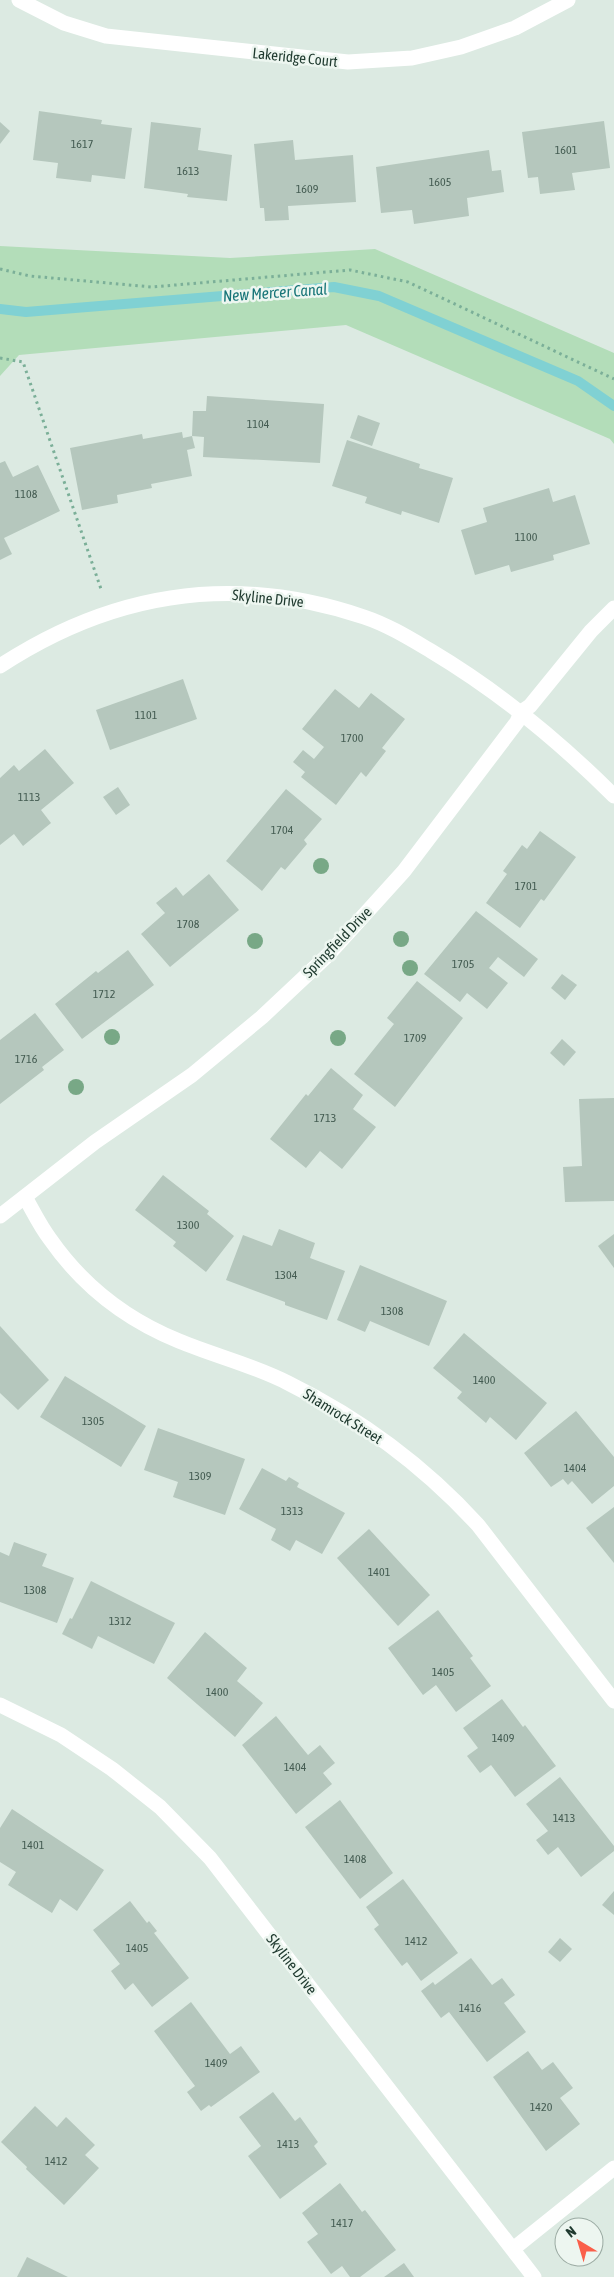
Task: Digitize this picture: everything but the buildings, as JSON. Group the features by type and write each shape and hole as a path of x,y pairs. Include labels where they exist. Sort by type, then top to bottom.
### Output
{"street":[{"name":"Lakeridge Court","path":"19,0 64,23 106,36 348,62 412,58 461,47 515,28 568,0"},
{"name":"Skyline Drive","path":"0,666 47,637 109,611 157,599 210,593 258,594 306,600 364,617 399,632 462,670 521,712 589,771 614,796"},
{"name":"Springfield Drive","path":"0,1216 95,1142 192,1074 262,1017 328,955 404,871 517,722 521,712 530,706 592,631 614,608"},
{"name":"Shamrock Street","path":"25,1196 49,1239 80,1277 134,1319 178,1341 288,1382 354,1420 407,1458 478,1525 614,1701"},
{"name":"Skyline Drive","path":"0,1705 61,1735 112,1768 160,1807 210,1858 534,2277"},
{"path":"513,2249 614,2168"}],"path":[{"path":"0,269 30,276 152,287 350,270 408,282 614,379"},
{"path":"0,358 23,362 109,611"}],"green space":[{"path":"0,246 230,258 375,249 614,353 614,444 610,439 346,325 19,355 0,376"}],"waterway":[{"name":"New Mercer Canal","path":"0,309 26,312 334,287 379,296 578,381 614,406"}]}
